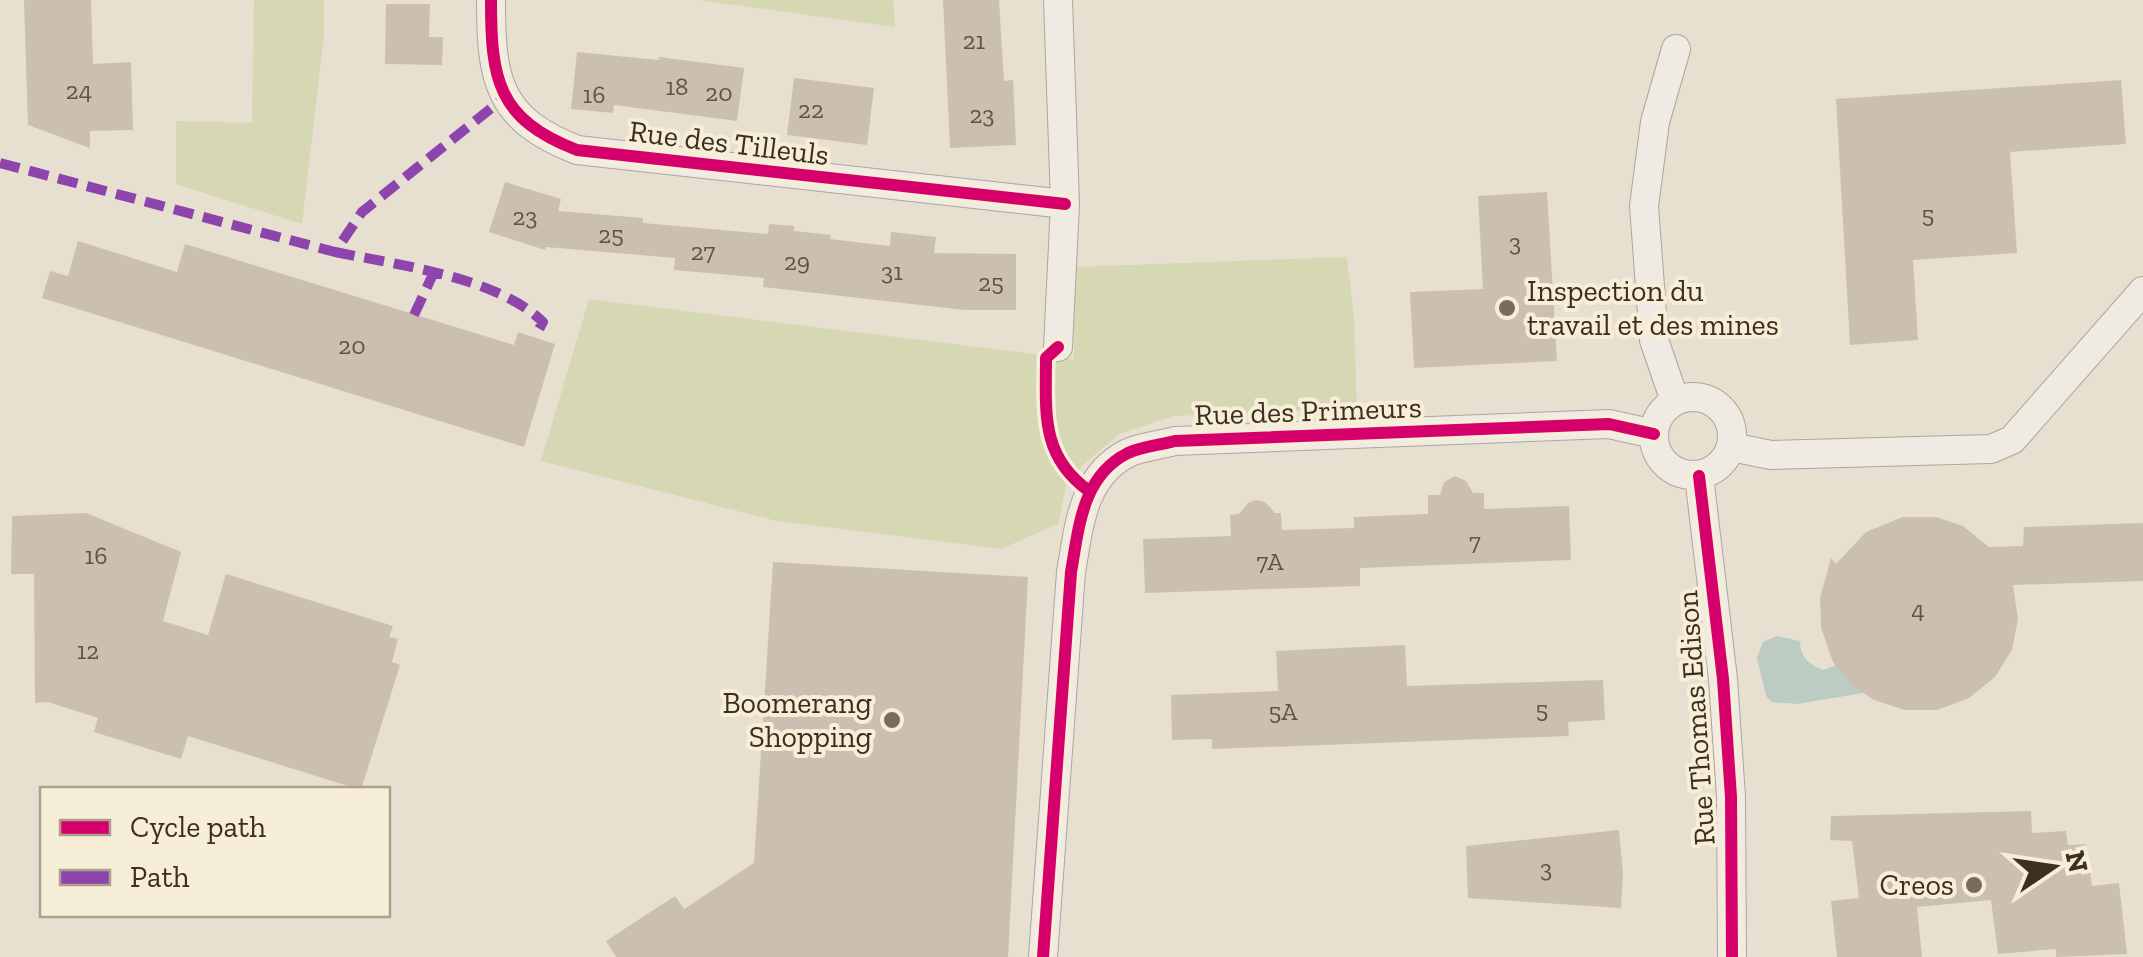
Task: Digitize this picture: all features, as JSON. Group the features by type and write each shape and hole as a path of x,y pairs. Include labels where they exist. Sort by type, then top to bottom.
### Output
{"street":[{"name":"Rue des Tilleuls","path":"491,0 491,56 505,98 526,123 546,138 576,150 1066,204"},
{"path":"1058,0 1066,204 1058,347"},
{"path":"1675,401 1654,340 1644,206 1656,122 1676,49"},
{"path":"1732,447 1771,455 1990,449 2012,440 2143,291"},
{"path":"1689,396 1716,403 1731,423 1732,447 1718,468 1700,476 1686,476 1663,462 1654,434 1664,409 1675,401 1689,396"},
{"name":"Rue des Primeurs","path":"1043,957 1071,572 1081,515 1096,480 1127,454 1175,441 1610,424 1654,434"},
{"name":"Rue Thomas Edison","path":"1700,476 1731,796 1732,957"}],"green space":[{"path":"254,0 324,0 324,35 302,224 176,184 176,121 252,123"},
{"path":"698,0 893,0 895,27"},
{"path":"1347,257 1357,409 1173,416 1119,434 1082,466 1066,486 1058,524 1001,549 777,521 541,461 589,299 1074,359 1074,267"}],"shaded area":[{"path":"1777,636 1800,641 1810,663 1824,670 1836,665 1863,693 1797,704 1772,702 1766,696 1757,658 1763,642"}],"building":[{"path":"24,0 91,0 93,64 131,62 133,130 90,131 90,148 28,125"},
{"path":"943,0 999,0 1004,81 1013,80 1016,145 950,148"},
{"path":"386,4 430,4 429,37 443,37 442,65 385,64"},
{"path":"577,52 744,68 737,121 614,105 613,113 571,109"},
{"path":"794,78 874,88 867,145 787,135"},
{"path":"2121,80 2126,144 2010,152 2017,253 1913,260 1918,340 1850,345 1836,99"},
{"path":"505,182 561,199 558,211 643,218 643,223 768,234 769,224 794,226 794,231 831,235 830,239 890,246 891,232 936,237 934,253 1016,254 1016,310 964,310 763,287 764,278 674,270 675,258 546,247 545,250 489,232"},
{"path":"1547,192 1557,361 1414,368 1410,292 1483,289 1478,196"},
{"path":"78,241 177,272 185,244 514,345 518,332 555,344 524,447 42,298 50,271 68,276"},
{"path":"1455,476 1466,481 1473,493 1484,493 1484,509 1569,506 1571,560 1360,568 1360,586 1145,593 1143,539 1231,536 1230,515 1239,514 1256,500 1281,513 1282,530 1354,528 1354,517 1428,514 1428,495 1440,495 1444,482"},
{"path":"86,513 181,552 163,621 208,635 226,574 393,626 389,637 398,639 392,662 400,665 362,787 188,736 181,759 94,732 98,718 48,702 35,703 34,574 11,574 12,516"},
{"path":"1903,517 1936,517 1963,526 1989,547 2023,546 2024,527 2143,523 2143,581 2013,585 2018,619 2012,650 1995,677 1969,698 1937,710 1905,710 1874,700 1853,686 1833,662 1821,628 1820,598 1831,558 1836,564 1866,532"},
{"name":"Boomerang Shopping","path":"773,562 1028,577 1008,957 616,957 606,941 675,896 684,909 754,863"},
{"path":"1405,645 1407,686 1603,680 1605,720 1568,722 1569,736 1212,749 1212,739 1172,740 1171,695 1278,691 1276,651"},
{"name":"Creos","path":"2031,811 2032,833 2066,831 2068,845 2086,844 2092,886 2119,883 2127,954 2056,957 2056,949 1998,954 1991,900 1917,907 1922,957 1837,957 1831,901 1859,898 1852,841 1830,840 1831,816"},
{"path":"1619,830 1621,908 1468,898 1466,846"}],"marked path":[{"path":"0,163 335,252 362,212 505,97"},
{"path":"335,252 445,275 500,294 543,322 538,331"},
{"path":"414,315 434,272"}],"cycle path":[{"path":"491,0 493,52 504,93 530,125 577,150 1065,204"},
{"path":"1058,347 1046,358 1049,432 1062,463 1089,491"},
{"path":"1043,957 1071,572 1085,504 1101,475 1113,463 1133,451 1175,441 1609,424 1654,434"},
{"path":"1699,476 1723,679 1731,797 1732,957"}],"place":[{"name":"Inspection du travail et des mines","path":"1507,308"},
{"name":"Boomerang Shopping","path":"892,720"},
{"name":"Creos","path":"1974,885"}]}
